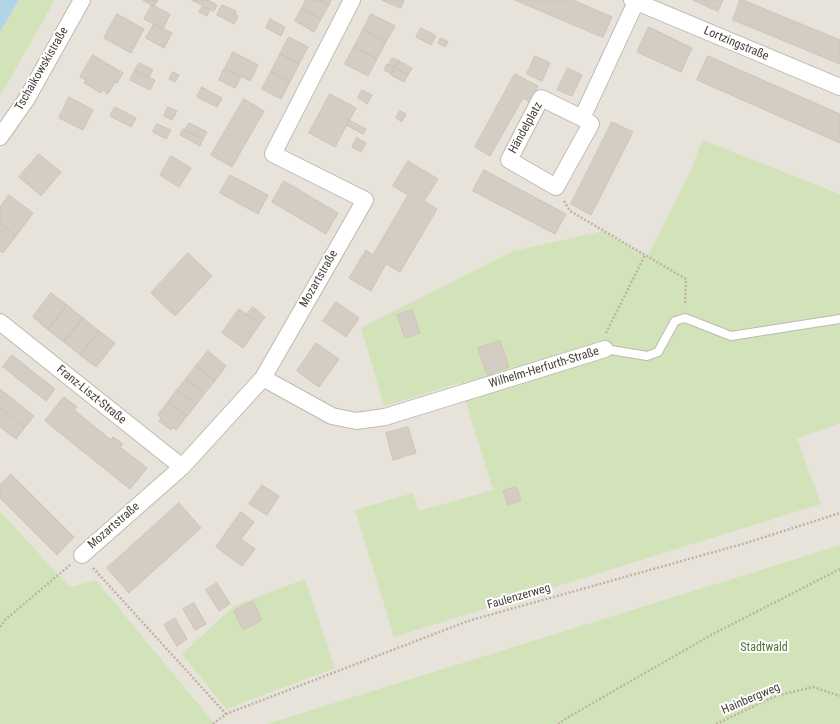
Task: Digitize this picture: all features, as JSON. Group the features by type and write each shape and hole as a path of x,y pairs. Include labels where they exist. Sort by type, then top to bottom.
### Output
{"street":[{"name":"Tschaikowskistraße","path":"0,138 26,100 82,0"},
{"name":"Mozartstraße","path":"82,555 182,467 263,378 365,200 273,154 352,0"},
{"name":"Lortzingstraße","path":"634,1 840,87"},
{"path":"556,187 591,124 582,118 634,1"},
{"name":"Händelplatz","path":"556,187 509,160 541,98 582,118"},
{"name":"Franz-Liszt-Straße","path":"0,322 182,467"},
{"name":"Wilhelm-Herfurth-Straße","path":"263,378 332,416 356,421 385,417 605,349"}],"lane":[{"path":"684,318 731,336 840,320"},
{"name":"Wilhelm-Herfurth-Straße","path":"605,349 647,356 658,352 675,321 684,318"}],"path":[{"path":"556,187 570,211 686,278 684,318"},
{"path":"605,349 603,338 645,255"},
{"name":"Faulenzerweg","path":"213,724 226,714 468,620 746,543 840,513"},
{"path":"0,627 5,620 82,555 226,714"},
{"path":"558,724 713,634 840,569"},
{"name":"Hainbergweg","path":"716,724 776,696 813,687 840,696"}],"shaded area":[{"path":"55,0 840,0 840,545 266,724 215,724 96,580 70,587 0,511 0,97"}],"green space":[{"path":"19,0 55,0 0,97 0,32"},
{"path":"702,140 840,194 840,423 797,439 821,504 394,637 355,510 413,493 419,511 493,490 460,383 384,406 361,328 513,251 603,231 647,257 692,168"},
{"path":"0,511 70,587 96,580 215,724 0,724"},
{"name":"Stadtwald","path":"840,545 840,724 266,724"},
{"path":"305,579 335,668 226,709 182,654 234,606"}],"water":[{"path":"0,0 19,0 0,32"}],"building":[{"path":"143,0 158,0 154,6"},
{"path":"192,0 208,0 217,5 214,11"},
{"path":"306,0 319,0 329,5 321,19 302,8"},
{"path":"319,0 331,0 329,5"},
{"path":"382,0 404,0 401,8"},
{"path":"515,0 573,0 612,17 603,37"},
{"path":"693,0 723,0 718,11"},
{"path":"740,0 840,40 840,64 733,20"},
{"path":"152,5 170,14 163,29 144,19"},
{"path":"222,5 236,11 235,14 238,16 234,24 217,15"},
{"path":"203,6 210,9 207,16 199,12"},
{"path":"302,8 321,19 314,32 295,21"},
{"path":"117,14 144,29 131,53 104,38"},
{"path":"371,14 395,26 386,42 363,30"},
{"path":"270,19 285,27 281,36 266,28"},
{"path":"154,24 172,33 164,48 146,38"},
{"path":"649,27 692,48 681,72 637,52"},
{"path":"421,28 436,36 431,45 416,37"},
{"path":"363,30 386,42 377,59 354,47"},
{"path":"289,37 308,47 299,64 280,54"},
{"path":"441,38 448,42 445,47 438,43"},
{"path":"354,47 377,59 368,76 345,64"},
{"path":"233,52 258,65 250,81 225,68"},
{"path":"280,54 299,64 290,82 271,72"},
{"path":"93,55 123,73 117,83 115,82 108,94 103,90 101,93 84,83 86,80 80,77"},
{"path":"535,56 550,63 542,81 527,74"},
{"path":"708,56 840,114 840,143 697,80"},
{"path":"392,58 399,61 395,68 389,65"},
{"path":"399,61 412,68 408,75 395,68"},
{"path":"139,63 153,70 149,77 135,70"},
{"path":"387,64 395,68 392,74 384,70"},
{"path":"395,68 408,75 404,82 391,75"},
{"path":"568,68 582,75 572,96 557,90"},
{"path":"224,69 241,77 235,88 219,80"},
{"path":"135,70 155,80 150,90 130,80"},
{"path":"173,72 179,75 175,82 169,79"},
{"path":"271,72 290,82 281,99 262,89"},
{"path":"515,74 538,86 530,102 523,98 490,156 475,147"},
{"path":"202,87 222,98 217,107 197,97"},
{"path":"362,90 372,95 367,104 358,98"},
{"path":"330,94 356,108 335,147 309,133"},
{"path":"69,97 93,110 83,130 59,118"},
{"path":"244,99 264,111 232,167 211,155"},
{"path":"115,107 136,118 131,127 110,116"},
{"path":"168,107 177,111 172,120 164,116"},
{"path":"400,111 406,114 402,122 396,118"},
{"path":"349,120 366,129 363,134 346,125"},
{"path":"612,122 633,132 591,215 571,204"},
{"path":"189,123 207,132 203,139 185,130"},
{"path":"157,124 171,130 166,139 153,132"},
{"path":"183,129 203,139 200,146 180,135"},
{"path":"357,138 366,143 361,152 352,147"},
{"path":"39,154 61,172 41,196 19,177"},
{"path":"171,156 191,168 179,187 160,175"},
{"path":"408,161 438,179 424,201 437,209 400,272 386,264 371,291 349,278 366,250 373,255 408,195 393,186"},
{"path":"484,170 566,214 555,234 473,191"},
{"path":"230,175 268,195 258,214 220,193"},
{"path":"284,181 338,213 326,234 272,202"},
{"path":"9,195 33,213 16,236 0,223 0,207"},
{"path":"0,223 16,236 3,253 0,251"},
{"path":"188,253 212,276 175,316 151,293"},
{"path":"51,293 67,305 48,330 33,317"},
{"path":"336,302 359,318 346,337 323,321"},
{"path":"67,305 83,318 64,342 48,330"},
{"path":"253,307 265,317 260,324 247,314"},
{"path":"239,309 260,324 243,348 222,333"},
{"path":"412,310 420,333 405,338 397,315"},
{"path":"83,318 99,331 80,355 64,342"},
{"path":"99,331 115,343 96,367 80,355"},
{"path":"500,341 509,367 487,375 478,348"},
{"path":"316,343 339,359 319,387 297,371"},
{"path":"208,351 226,366 215,381 196,366"},
{"path":"12,355 55,389 46,401 3,367"},
{"path":"196,366 215,381 205,393 186,379"},
{"path":"186,379 205,393 196,405 177,390"},
{"path":"0,389 34,416 25,427 0,408"},
{"path":"177,390 196,405 187,416 168,402"},
{"path":"64,397 77,407 74,410 111,440 113,437 123,444 120,447 147,468 130,489 45,421"},
{"path":"168,402 187,416 176,430 173,427 171,430 159,421 161,418 158,415"},
{"path":"0,408 25,427 16,439 0,427"},
{"path":"408,427 416,453 393,460 386,433"},
{"path":"11,474 74,537 57,555 0,498 0,485"},
{"path":"262,485 279,496 267,515 249,504"},
{"path":"516,487 521,500 508,505 503,491"},
{"path":"179,503 201,528 129,593 107,568"},
{"path":"241,512 254,522 241,539 255,549 242,566 216,547"},
{"path":"217,583 230,604 219,611 206,590"},
{"path":"253,601 262,620 243,630 234,611"},
{"path":"194,603 206,624 195,630 183,609"},
{"path":"175,618 187,639 177,646 164,625"}]}
